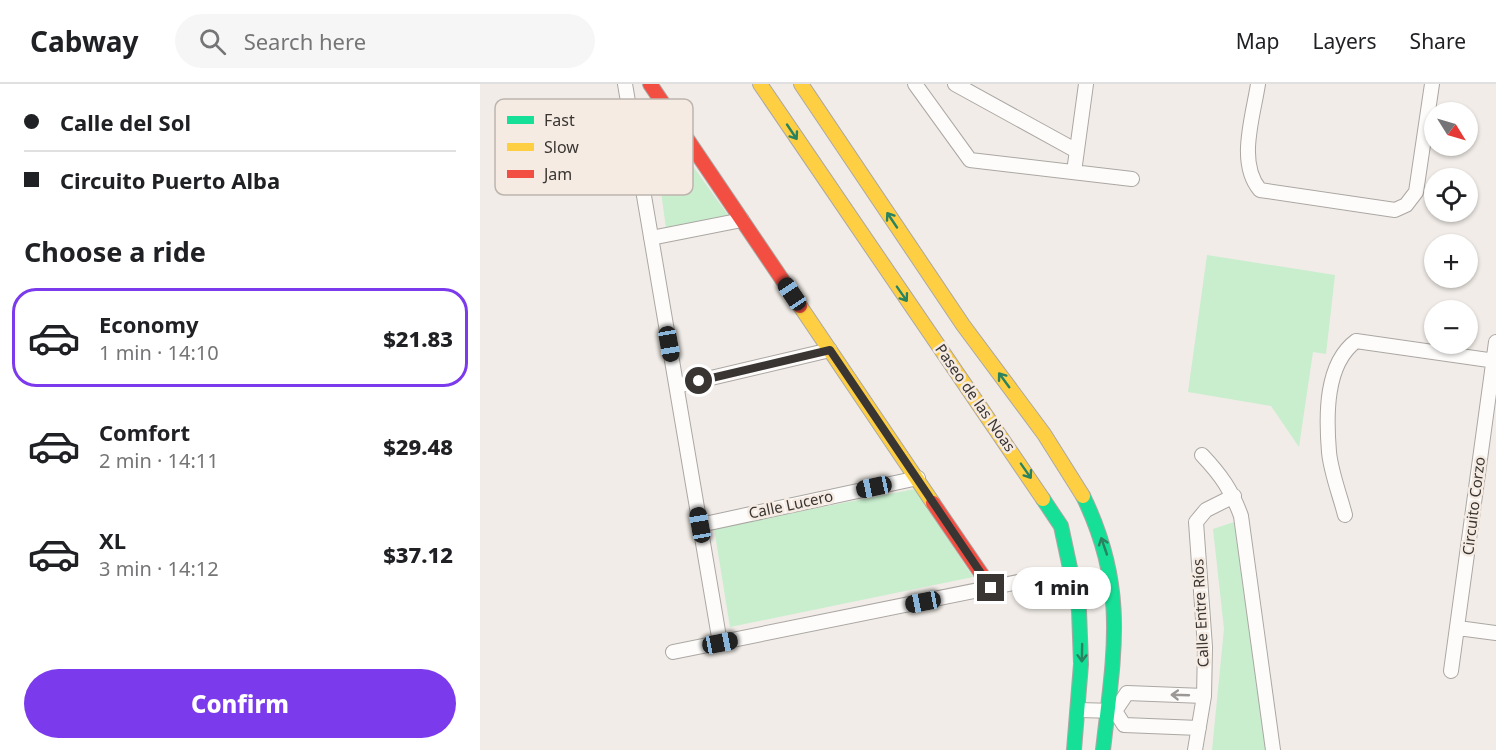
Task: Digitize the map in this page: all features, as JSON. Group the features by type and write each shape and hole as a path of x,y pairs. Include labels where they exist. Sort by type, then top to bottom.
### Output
{"street":[{"path":"625,84 628,99"},
{"path":"650,84 660,99"},
{"name":"Paseo de las Noas","path":"760,84 1060,526 1079,597 1082,645 1079,710 1074,750"},
{"path":"801,84 964,326 1042,432 1088,505 1106,550 1113,585 1111,711 1103,748"},
{"path":"915,84 970,160 1132,179"},
{"path":"955,84 1075,150"},
{"path":"1074,172 1075,150 1086,84"},
{"path":"1258,84 1247,165 1251,180 1260,190 1395,210 1406,205 1416,192 1432,84"},
{"path":"693,148 991,588"},
{"path":"644,195 720,643"},
{"path":"651,238 742,220"},
{"path":"1345,515 1329,453 1330,384 1334,366 1341,354 1356,341 1494,361"},
{"name":"Circuito Corzo","path":"1451,671 1496,342"},
{"path":"677,386 830,350"},
{"path":"1202,455 1223,477 1234,496 1241,516 1273,750"},
{"name":"Calle Lucero","path":"700,525 918,478"},
{"name":"Calle Entre Ríos","path":"1195,750 1204,696 1204,624 1196,522 1206,510 1234,496"},
{"path":"673,652 1028,580"},
{"path":"1458,628 1496,633"},
{"path":"1111,675 1127,693 1204,696"},
{"path":"1111,711 1127,693"},
{"path":"1079,710 1111,711 1124,725 1199,728"},
{"path":"1103,748 1124,725"}],"green space":[{"path":"693,166 728,215 666,228 661,195 693,195"},
{"path":"1207,255 1335,275 1326,354 1313,352 1299,447 1271,406 1188,392"},
{"path":"915,489 973,577 730,627 714,528"},
{"path":"1234,522 1266,750 1212,750 1224,629 1213,529"}],"traffic: fast":[{"path":"1083,496 1107,561 1112,591 1113,651 1103,750"},
{"path":"1043,499 1061,526 1079,610 1081,664 1074,750"}],"traffic: slow":[{"path":"760,84 1043,499"},
{"path":"801,84 963,325 1044,434 1083,496"},
{"path":"800,306 933,503"}],"traffic: jam":[{"path":"650,84 660,99"},
{"path":"693,148 800,306"},
{"path":"933,503 991,588"}],"route":[{"path":"699,381 830,350 991,588"}]}
